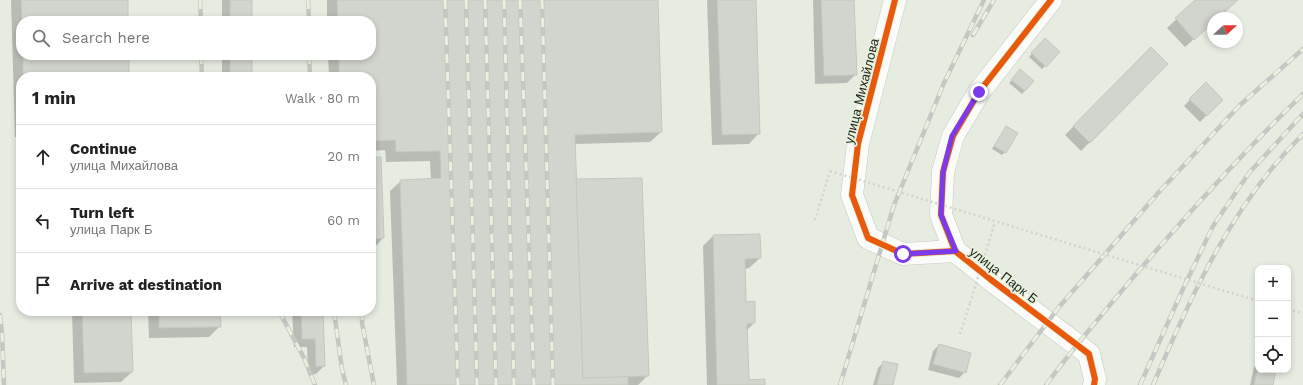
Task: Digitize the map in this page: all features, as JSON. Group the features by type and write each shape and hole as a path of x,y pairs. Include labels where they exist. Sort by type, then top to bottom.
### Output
{"street":[{"name":"улица Михайлова","path":"895,0 858,144 852,195 868,238 903,254 956,251"},
{"name":"улица Парк Б","path":"1051,0 979,92 952,136 943,172 941,215 956,251 990,279 1089,354 1096,379 1094,385"}],"path":[{"path":"815,220 830,171 1255,300"},
{"path":"960,334 995,222"},
{"path":"1291,311 1303,313"}],"building":[{"path":"21,0 128,0 128,16 22,16"},
{"path":"230,0 252,0 252,16 230,16"},
{"path":"337,0 658,0 662,132 575,135 583,378 628,376 628,385 407,385 400,180 441,178 440,151 396,152 395,140 376,141 376,72 339,72 339,60 376,60 376,16 338,16"},
{"path":"717,0 756,0 760,134 722,135"},
{"path":"821,0 854,0 857,75 824,76"},
{"path":"1195,0 1238,0 1225,12 1207,12 1207,28 1194,40 1175,18"},
{"path":"1045,38 1060,52 1046,67 1031,53"},
{"path":"1151,47 1168,64 1090,143 1073,126"},
{"path":"23,60 129,60 129,72 23,72"},
{"path":"230,60 252,60 252,72 230,72"},
{"path":"1020,69 1034,81 1025,91 1011,80"},
{"path":"1206,82 1223,100 1207,116 1189,99"},
{"path":"1006,126 1018,133 1006,153 994,146"},
{"path":"376,157 381,157 384,238 376,239"},
{"path":"642,178 649,376 583,378 576,179"},
{"path":"760,234 761,258 745,259 746,302 755,301 755,323 747,324 749,380 765,379 765,385 717,385 713,235"},
{"path":"82,316 131,316 133,372 84,373"},
{"path":"159,316 220,316 221,327 159,328"},
{"path":"301,316 323,316 325,366 316,367 315,339 302,339"},
{"path":"939,344 971,353 966,373 933,364"},
{"path":"883,361 898,364 893,385 877,385"},
{"path":"1257,373 1275,373 1273,385 1254,385"}],"railway":[{"path":"200,0 201,16"},
{"path":"308,0 309,16"},
{"path":"445,0 458,385"},
{"path":"466,0 477,385"},
{"path":"485,0 496,385"},
{"path":"504,0 514,385"},
{"path":"520,0 534,385"},
{"path":"542,0 553,385"},
{"path":"840,385 894,205 944,83 984,0"},
{"path":"973,35 994,0"},
{"path":"1000,385 1059,307 1159,192 1239,106 1303,49"},
{"path":"201,60 202,72"},
{"path":"309,60 310,72"},
{"path":"1046,385 1093,325 1142,267 1240,157 1303,94"},
{"path":"1140,385 1213,226 1249,173 1303,114"},
{"path":"1153,385 1167,351 1199,284 1235,220 1255,190 1278,161 1303,134"},
{"path":"0,315 4,385"},
{"path":"282,316 304,358 315,385"},
{"path":"335,316 342,369 346,385"},
{"path":"362,316 374,385"}],"cycle path":[{"path":"895,0 858,144 852,195 868,238 903,254 955,251"},
{"path":"1051,0 979,92 953,136 943,172 941,215 955,251 1089,354 1095,379 1094,385"}],"route":[{"path":"903,254 956,251 941,215 943,172 952,136 979,92"}]}
